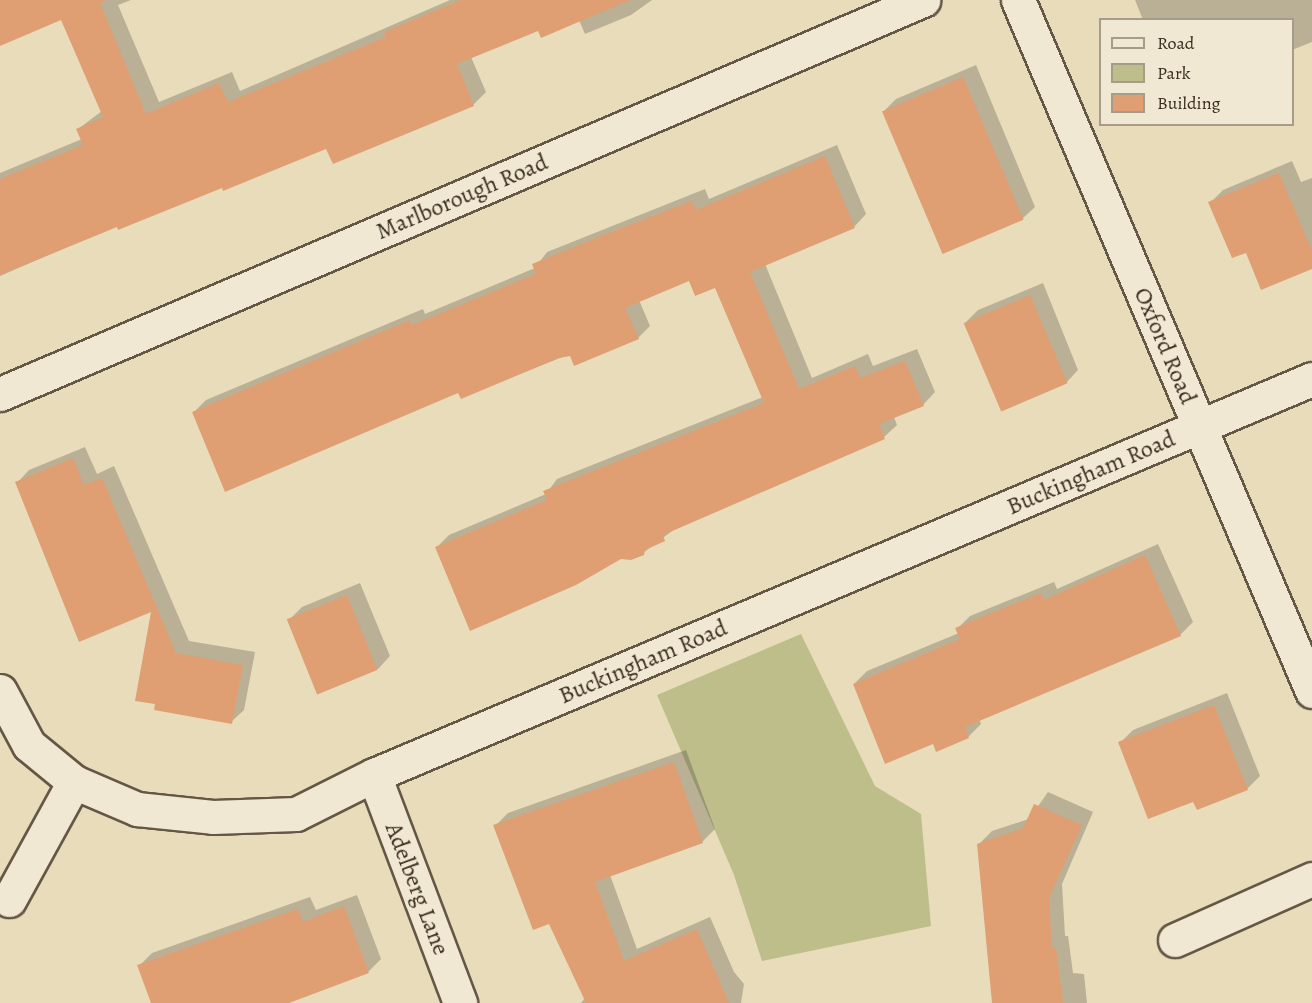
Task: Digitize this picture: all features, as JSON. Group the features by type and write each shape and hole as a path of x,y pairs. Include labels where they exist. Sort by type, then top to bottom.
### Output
{"street":[{"name":"Marlborough Road","path":"0,394 923,0"},
{"name":"Oxford Road","path":"1018,0 1312,691"},
{"name":"Buckingham Road","path":"0,691 29,745 74,782 136,808 213,817 296,814 374,775 1312,379"},
{"name":"Adelberg Lane","path":"374,775 460,1003"},
{"path":"9,900 74,782"},
{"path":"1175,940 1312,879"}],"green space":[{"path":"801,634 875,786 921,814 931,926 762,961 734,875 657,695"}],"building":[{"path":"0,0 107,0 100,3 146,114 219,83 228,102 386,37 384,32 461,0 630,0 541,38 538,31 457,64 474,106 333,164 326,149 223,191 222,188 118,230 117,227 0,275 0,179 83,145 76,129 103,117 61,20 0,46"},
{"path":"963,77 1024,220 943,254 882,111"},
{"path":"825,156 855,228 750,272 799,389 855,366 860,378 905,361 924,406 879,424 885,439 663,535 665,541 645,550 644,555 631,560 621,559 576,585 470,631 435,547 547,500 543,491 764,403 715,288 695,296 689,281 625,308 639,339 574,366 570,356 559,358 461,399 458,393 225,492 192,412 410,320 412,325 536,274 532,264 596,238 692,201 696,210"},
{"path":"1279,173 1312,251 1312,269 1261,290 1246,253 1232,258 1208,202"},
{"path":"1030,295 1068,383 1001,412 964,323"},
{"path":"73,458 84,485 102,478 176,653 243,665 232,724 154,710 155,704 135,701 151,612 79,642 15,482"},
{"path":"1145,555 1181,636 965,727 969,738 936,752 933,744 885,764 853,684 960,639 955,628 1041,593 1044,600"},
{"path":"347,595 377,670 317,694 287,619"},
{"path":"1214,705 1248,790 1197,810 1193,802 1148,819 1118,742"},
{"path":"674,762 703,843 595,882 624,961 697,929 729,1003 586,1003 549,924 533,930 493,825"},
{"path":"1034,804 1082,825 1049,898 1052,948 1056,948 1063,1003 992,1003 977,844 1023,828"},
{"path":"344,906 369,973 289,1003 151,1003 137,965 298,909 303,922"}]}
